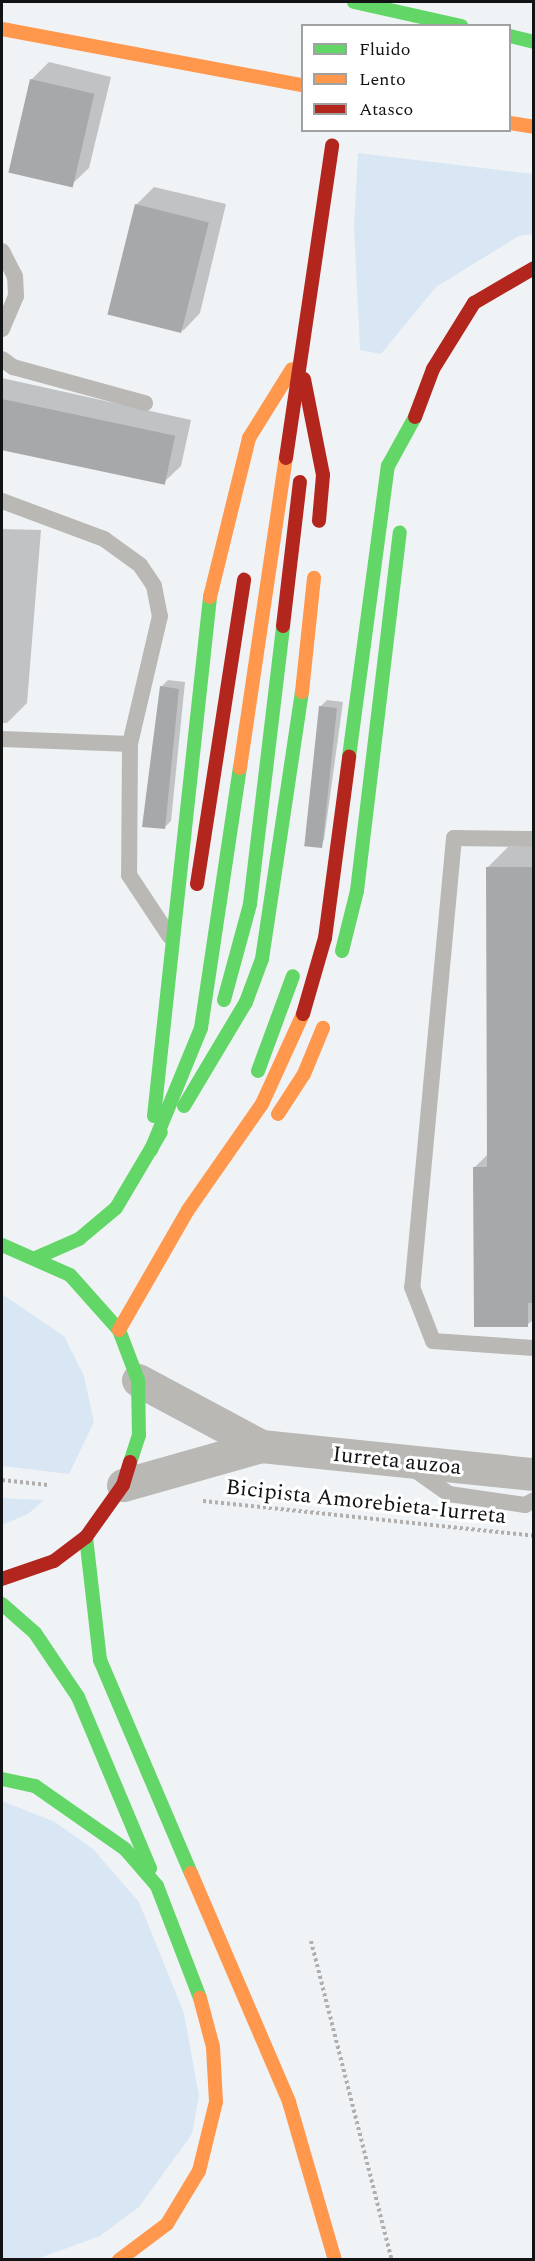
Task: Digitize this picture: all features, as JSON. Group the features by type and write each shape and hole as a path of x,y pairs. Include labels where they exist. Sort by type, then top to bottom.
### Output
{"main road":[{"path":"354,2 452,24"},
{"path":"2,29 301,85"},
{"path":"511,36 534,42"},
{"path":"511,123 534,127"},
{"path":"151,1150 201,1028 332,145"},
{"path":"366,512 388,466 412,424 433,369 474,303 534,268"},
{"path":"272,444 299,357"},
{"path":"299,357 323,475 317,543"},
{"path":"151,1150 206,613 249,438 299,357"},
{"path":"38,1257 79,1239 116,1208 210,1046 249,904 302,457 299,357"},
{"path":"408,459 412,424"},
{"path":"119,1330 148,1275 262,1104 298,1033 325,938 388,466"},
{"path":"338,969 357,891 401,518"},
{"path":"151,1150 203,1080 246,1002 262,959 292,777 315,566"},
{"path":"196,896 246,567"},
{"path":"248,1088 299,956"},
{"path":"188,1005 191,983"},
{"path":"272,1123 304,1074 327,1014"},
{"path":"151,1150 179,1039"},
{"path":"148,1275 178,1197 211,1148"},
{"path":"148,1275 222,1190"},
{"path":"2,1245 38,1257 77,1281 119,1330 138,1380 139,1435 123,1485 86,1537 54,1561 2,1578"},
{"path":"86,1537 100,1660 289,2102 335,2259"},
{"path":"2,1604 35,1633 78,1697 157,1886 210,2037 216,2102 199,2171 167,2224 119,2259"},
{"path":"2,1779 35,1786 54,1799 125,1849 157,1886"}],"street":[{"path":"138,1380 261,1446"},
{"path":"123,1485 261,1446"},
{"name":"Iurreta auzoa","path":"261,1446 534,1474"}],"lane":[{"path":"2,251 15,276 16,296 2,329"},
{"path":"2,359 13,368 145,403"},
{"path":"2,501 104,539 140,565 154,586 160,616 130,744 129,875 171,939"},
{"path":"2,740 130,744"},
{"path":"534,839 454,838 412,1287 433,1341 534,1348"},
{"path":"404,1462 448,1494 525,1505 534,1500"}],"path":[{"path":"2,1480 48,1485"},
{"name":"Bicipista Amorebieta-Iurreta","path":"195,1500 534,1536"},
{"path":"311,1941 392,2259"}],"shaded area":[{"path":"358,153 533,174 533,234 519,236 436,287 381,354 360,350 354,227"},
{"path":"2,1294 64,1336 84,1376 94,1422 69,1474 2,1466"},
{"path":"2,1498 44,1500 28,1514 2,1525"},
{"path":"2,1801 55,1822 93,1849 139,1902 184,2013 199,2096 192,2134 139,2207 100,2236 37,2259 2,2259"}],"building":[{"path":"30,79 94,94 73,187 8,173"},
{"path":"135,204 209,222 181,333 107,315"},
{"path":"2,399 175,436 165,485 2,450"},
{"path":"160,686 179,689 165,829 142,827"},
{"path":"319,706 337,708 322,848 304,846"},
{"path":"486,867 534,867 534,1303 528,1303 528,1327 474,1327 473,1167 487,1167"}],"traffic: fast":[{"path":"354,2 452,24"},
{"path":"511,36 534,42"},
{"path":"349,757 388,466 415,417"},
{"path":"342,951 357,891 400,533"},
{"path":"154,1116 210,597"},
{"path":"224,1000 250,904 283,626"},
{"path":"184,1106 246,1002 262,959 302,692"},
{"path":"151,1150 201,1028 240,768"},
{"path":"258,1071 293,976"},
{"path":"38,1257 79,1239 116,1208 161,1132"},
{"path":"2,1245 70,1275 119,1330 138,1380 139,1435 130,1462"},
{"path":"86,1537 100,1660 191,1873"},
{"path":"2,1604 35,1633 78,1697 150,1868"},
{"path":"2,1779 35,1786 125,1849 157,1886 200,1998"}],"traffic: slow":[{"path":"2,29 301,85"},
{"path":"511,123 534,127"},
{"path":"210,597 249,438 292,369"},
{"path":"240,768 286,458"},
{"path":"302,692 314,578"},
{"path":"119,1330 188,1210 262,1104 303,1014"},
{"path":"278,1114 304,1074 323,1028"},
{"path":"191,1873 289,2102 335,2260"},
{"path":"119,2260 167,2224 199,2171 216,2102 213,2047 200,1998"}],"traffic: jam":[{"path":"286,458 332,145"},
{"path":"415,417 433,369 474,303 534,268"},
{"path":"304,379 323,475 319,521"},
{"path":"283,626 300,482"},
{"path":"197,884 244,580"},
{"path":"303,1014 325,938 349,757"},
{"path":"2,1579 54,1561 86,1537 123,1485 130,1462"}]}
